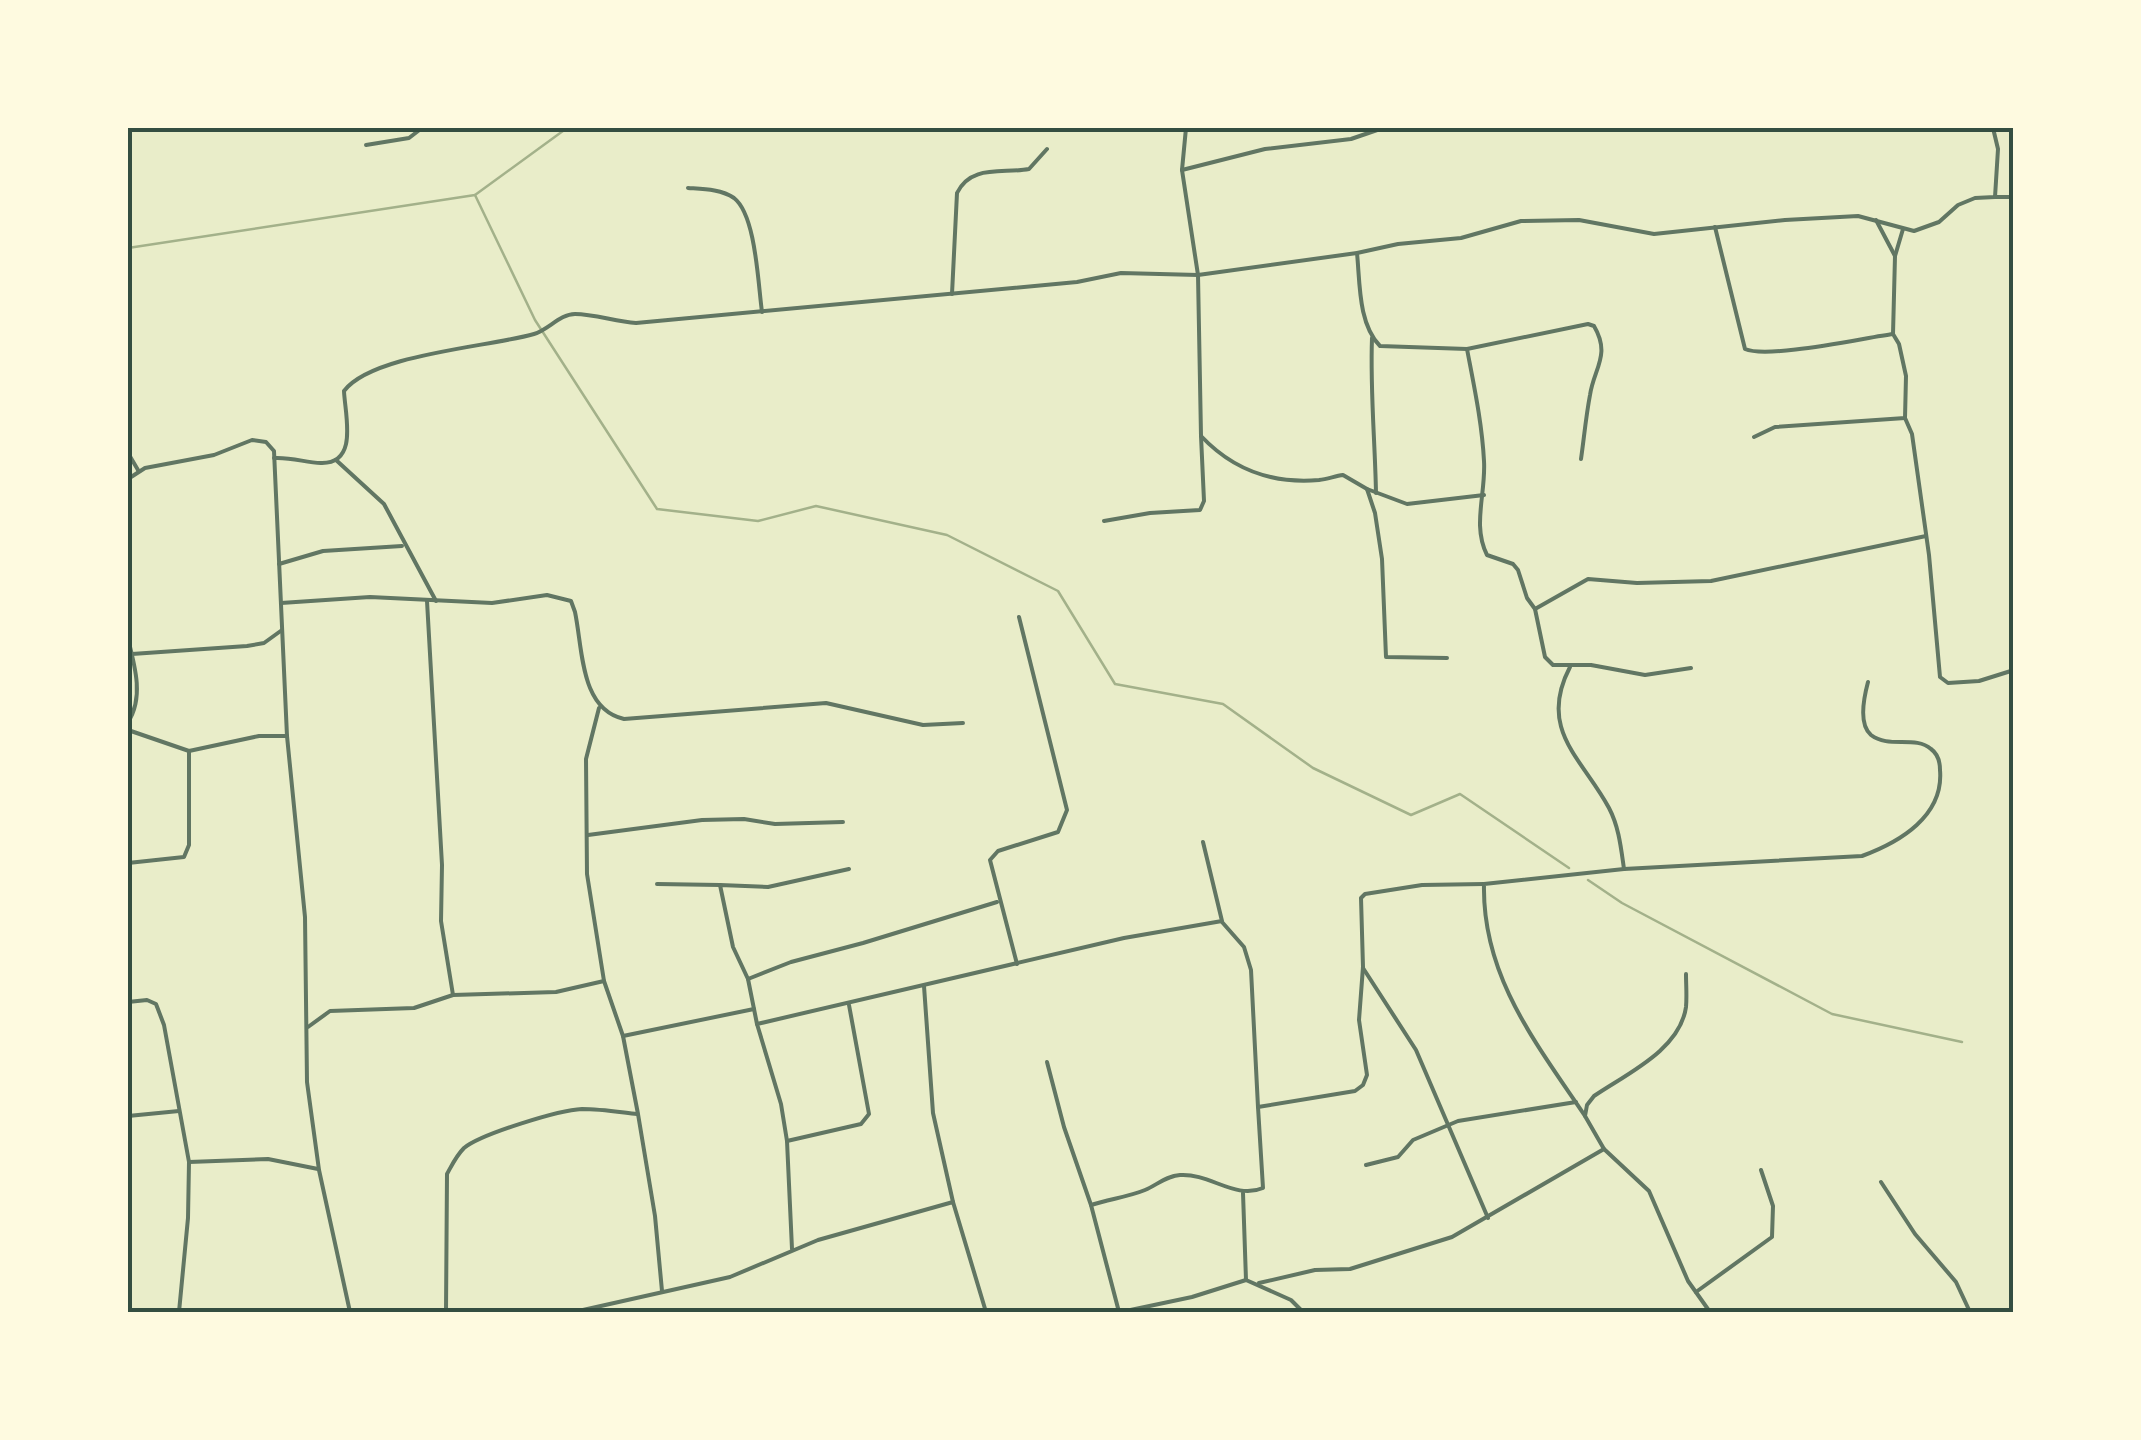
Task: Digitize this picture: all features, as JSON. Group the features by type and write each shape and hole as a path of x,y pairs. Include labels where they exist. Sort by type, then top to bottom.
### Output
{"street":[{"path":"366,145 409,138 422,128"},
{"path":"1104,521 1150,512 1200,510 1204,501 1198,275 1182,170 1186,128"},
{"path":"1182,170 1255,151 1352,139 1383,128"},
{"path":"1993,128 1998,149 1995,197"},
{"path":"952,294 960,185 979,172 1029,169 1047,149"},
{"path":"688,188 717,191 742,206 749,224 762,312"},
{"path":"274,458 323,464 336,460 347,444 346,388 380,369 476,344 532,335 574,314 636,323 1077,282 1122,273 1198,275 1461,238 1521,221 1579,220 1654,234 1858,216 1914,231 1939,222 1958,205 1975,198 2014,197"},
{"path":"1876,220 1895,256"},
{"path":"1715,227 1745,349 1753,353 1776,351 1893,334"},
{"path":"1903,228 1895,256 1893,334 1906,376 1905,418 1912,434 1926,536 1940,677 1948,683 2014,670"},
{"path":"1357,253 1362,303 1372,338 1370,399 1376,492"},
{"path":"1372,338 1380,346 1467,350 1588,324 1594,326 1602,356 1590,389 1581,459"},
{"path":"1467,350 1481,425 1484,495 1478,528 1490,558 1516,566 1526,598 1535,609 1546,657 1553,665 1590,665 1645,675 1691,668"},
{"path":"1754,437 1776,427 1905,418"},
{"path":"1201,436 1225,458 1263,477 1324,480 1343,475 1367,490 1416,504 1484,495"},
{"path":"128,479 138,470 214,455 257,440 272,446 287,736 305,917 306,1082 319,1170 350,1312"},
{"path":"128,453 138,470"},
{"path":"336,460 384,504 436,602"},
{"path":"1367,490 1376,513 1382,559 1386,657 1447,658"},
{"path":"1535,609 1588,578 1636,584 1710,581 1926,536"},
{"path":"279,564 323,551 404,546"},
{"path":"281,603 370,597 492,603 546,595 571,601 592,696 610,716 624,719 826,703 923,726 964,723"},
{"path":"427,601 442,865 441,922 454,995"},
{"path":"1017,964 990,860 994,854 1058,832 1068,810 1019,617"},
{"path":"132,654 247,646 264,643 282,630"},
{"path":"128,640 137,701 128,722"},
{"path":"1570,666 1562,682 1562,728 1576,762 1610,810 1618,830 1624,868"},
{"path":"1258,1108 1355,1091 1363,1085 1367,1062 1359,1020 1363,968 1360,904 1365,894 1422,884 1484,884 1624,868 1862,856 1890,846 1922,821 1936,801 1942,783 1940,761 1932,749 1918,742 1888,742 1870,734 1864,725 1868,682"},
{"path":"599,708 586,759 587,874 604,981 623,1036 638,1114 655,1216 662,1292"},
{"path":"128,730 190,751 259,736 287,736"},
{"path":"128,863 184,856 188,845 190,751"},
{"path":"588,835 702,820 843,822"},
{"path":"1092,1204 1148,1190 1170,1177 1184,1175 1205,1178 1243,1193 1260,1190 1264,1185 1251,970 1244,947 1222,921 1203,842"},
{"path":"657,884 768,887 848,869"},
{"path":"1484,884 1486,930 1494,965 1513,1004 1604,1148 1648,1191 1688,1280 1710,1312"},
{"path":"720,885 733,947 748,979 757,1024 782,1104 792,1250"},
{"path":"748,979 790,962 998,902"},
{"path":"757,1024 1124,938 1222,921"},
{"path":"1363,968 1416,1050 1488,1218"},
{"path":"1585,1116 1594,1096 1674,1036 1686,1010 1686,974"},
{"path":"306,1029 330,1011 414,1008 454,995 556,992 604,981"},
{"path":"924,986 934,1124 986,1312"},
{"path":"128,1002 148,1000 158,1008 190,1162 179,1312"},
{"path":"787,1140 861,1124 869,1114 849,1005"},
{"path":"623,1036 754,1009"},
{"path":"1047,1062 1064,1127 1092,1204 1120,1312 1192,1297 1246,1280 1291,1300 1304,1312"},
{"path":"1366,1165 1398,1157 1414,1140 1450,1124 1576,1102"},
{"path":"128,1116 179,1110"},
{"path":"446,1312 447,1174 456,1157 477,1141 564,1111 638,1114"},
{"path":"1260,1283 1315,1270 1350,1269 1452,1237 1604,1148"},
{"path":"190,1162 255,1158 319,1170"},
{"path":"1696,1292 1772,1236 1772,1206 1760,1170"},
{"path":"1881,1182 1916,1234 1956,1282 1970,1312"},
{"path":"1243,1193 1246,1280"},
{"path":"574,1312 730,1277 792,1250 953,1202"}],"waterway":[{"path":"128,248 475,195 567,128"},
{"path":"475,195 535,320 657,509 758,521 816,506 947,535 1058,591 1115,684 1223,704 1313,768 1411,815 1460,794 1569,868"},
{"path":"1588,880 1622,903 1832,1014 1962,1042"}]}
